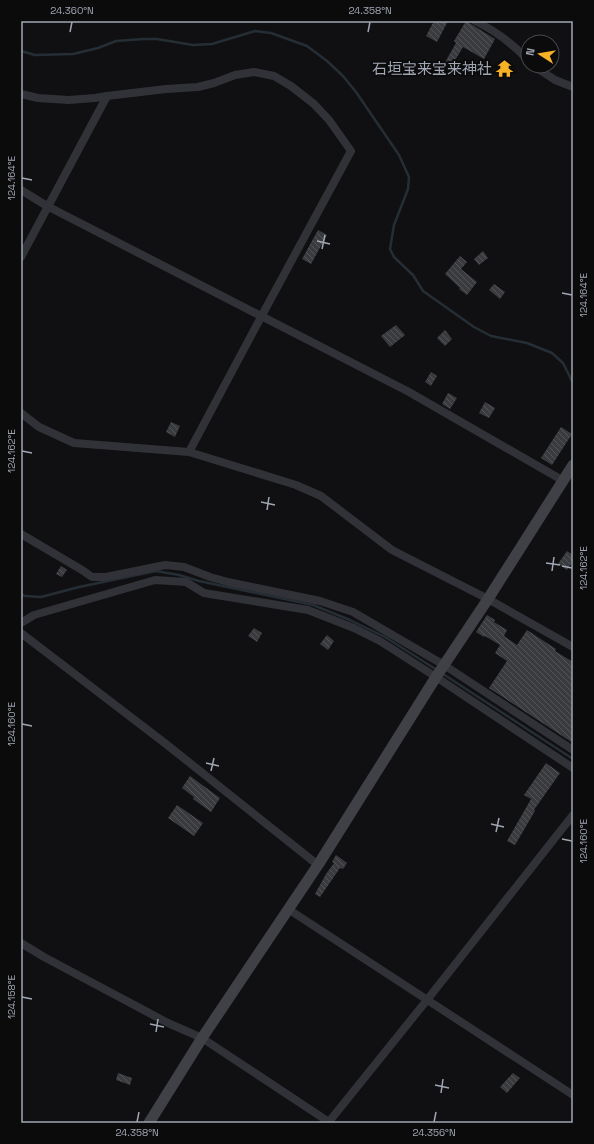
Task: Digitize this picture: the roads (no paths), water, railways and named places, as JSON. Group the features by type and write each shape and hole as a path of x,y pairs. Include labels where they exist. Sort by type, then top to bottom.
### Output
{"street":[{"path":"475,21 491,29 514,45 520,51"},
{"path":"21,94 38,98 69,100 95,98 166,89 198,87 235,75 254,72 274,76 291,86 314,104 329,120 351,151 189,452"},
{"path":"546,74 555,80 573,87"},
{"path":"21,257 106,96"},
{"path":"21,190 47,206 409,392 562,480"},
{"path":"21,413 39,427 74,443 189,452 296,485 321,496 392,550 488,599 573,647"},
{"path":"149,1123 202,1038 318,864 436,677 488,599 562,480 573,465"},
{"path":"21,534 92,577 106,577 166,565 184,567 228,582 320,601 353,612 444,666 573,750"},
{"path":"21,623 34,615 155,580 186,582 204,593 308,610 354,628 380,641 573,768"},
{"path":"21,633 166,744 318,864"},
{"path":"21,943 44,957 168,1023 202,1038 329,1123 573,815"},
{"path":"288,909 573,1095"}],"waterway":[{"path":"21,51 35,55 73,54 98,48 116,41 143,39 157,39 193,45 212,44 255,31 271,33 307,46 327,61 343,76 356,92 399,155 409,177 408,189 394,225 390,249 394,257 413,275 423,291 474,327 491,336 527,343 552,353 563,363 573,383"},
{"path":"21,594 25,596 41,597 79,587 156,571 179,575 199,581 313,605 350,620 385,637 437,670"},
{"path":"443,674 573,759"}],"place":[{"name":"石垣宝来宝来神社","path":"505,68"}]}
